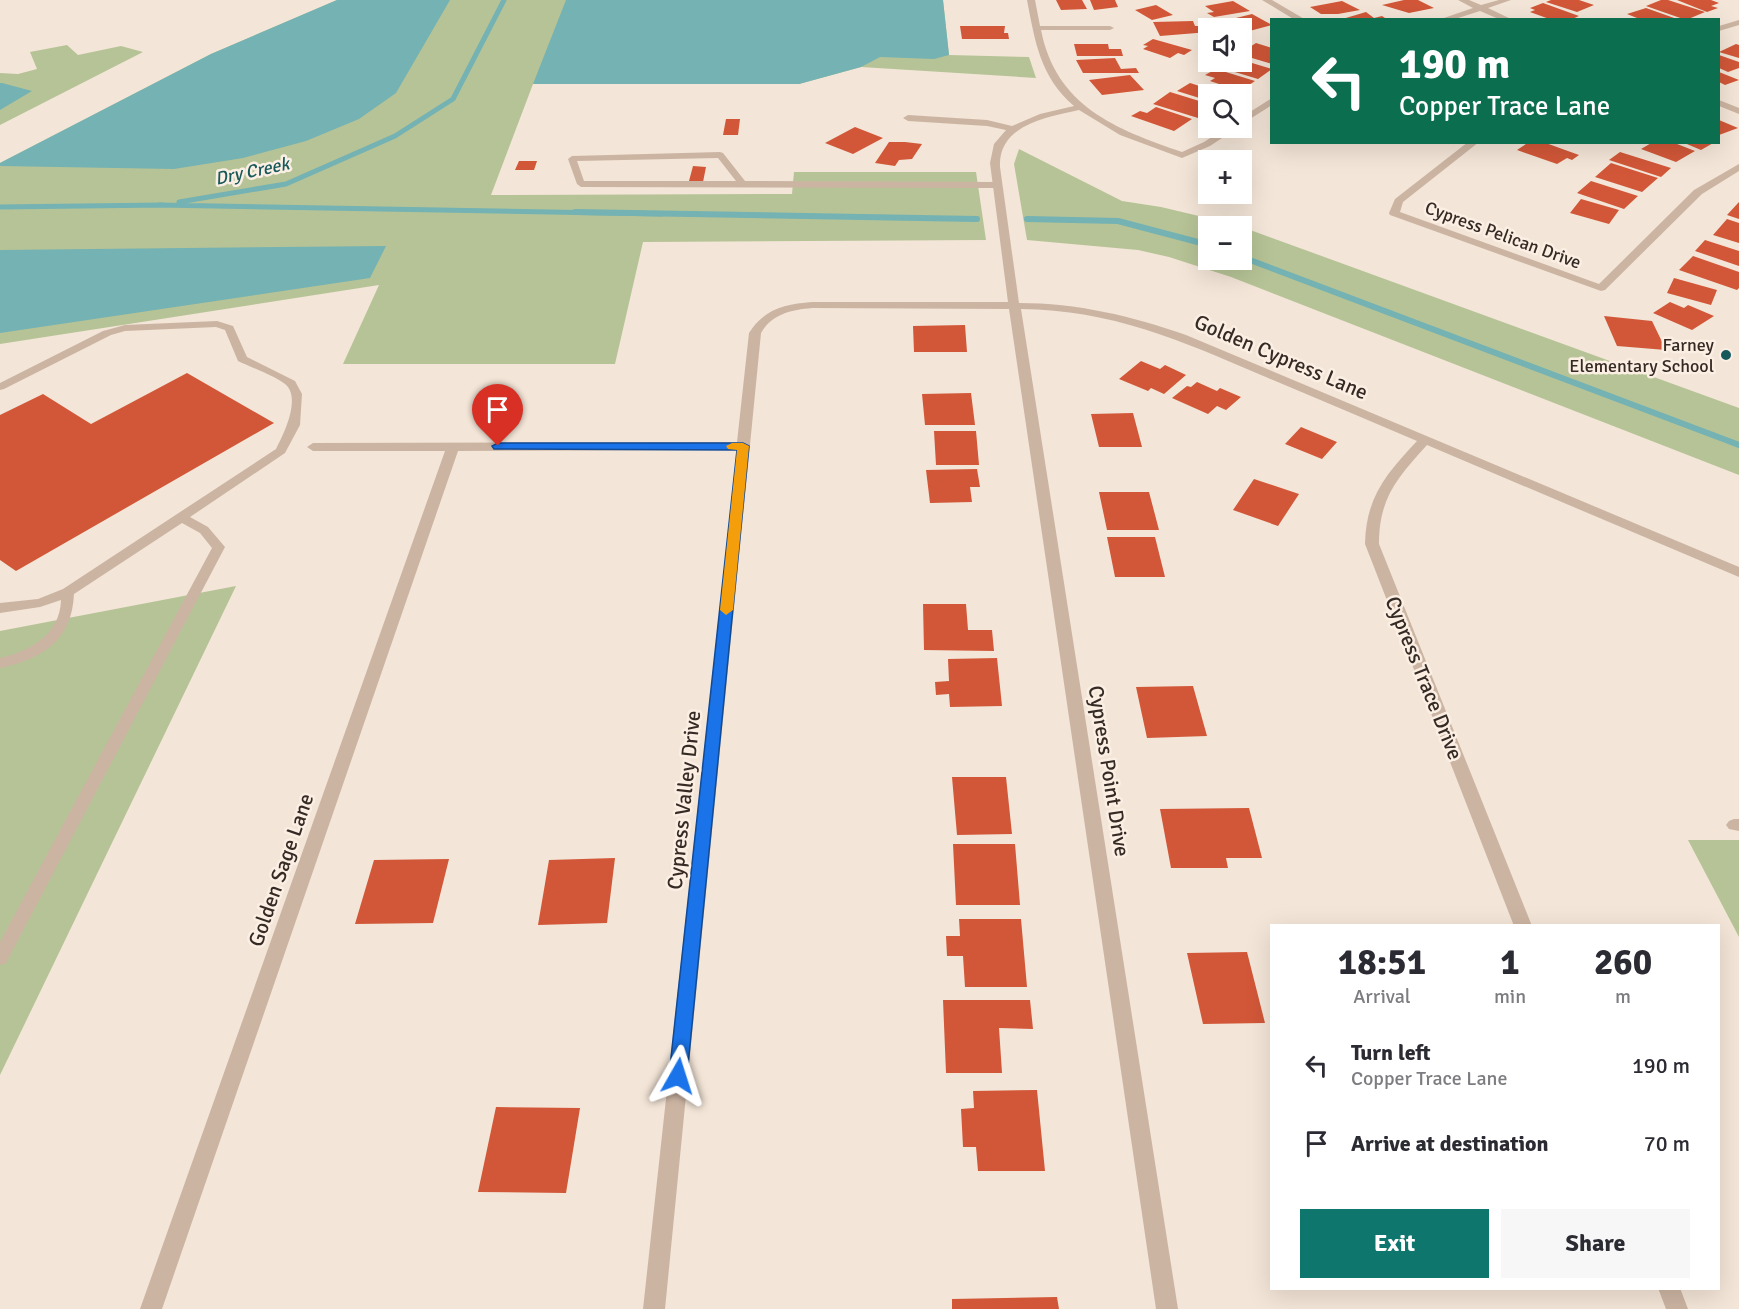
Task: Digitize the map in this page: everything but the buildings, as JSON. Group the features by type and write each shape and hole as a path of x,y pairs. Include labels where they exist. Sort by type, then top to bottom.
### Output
{"street":[{"path":"1031,0 1045,62 1060,86 1081,107 1113,128 1146,143 1182,155 1216,138"},
{"path":"1266,0 1298,18"},
{"path":"1462,0 1504,18"},
{"path":"1448,18 1507,0"},
{"path":"1720,29 1739,22"},
{"path":"1038,28 1110,28"},
{"path":"1252,114 1270,102"},
{"path":"1720,103 1739,111"},
{"path":"908,118 987,123 1014,129 1038,118 1081,107"},
{"name":"Cypress Point Drive","path":"1014,129 1002,139 995,156 996,185 1016,304 1167,1309"},
{"name":"Cypress Pelican Drive","path":"1472,144 1399,201 1394,213 1601,288 1698,192 1739,167"},
{"name":"Golden Cypress Lane","path":"781,309 812,305 1016,304 1088,310 1132,320 1158,328 1426,439 1739,572"},
{"name":"Cypress Valley Drive","path":"654,1309 755,333 759,324 768,315 781,309"},
{"name":"Cypress Trace Drive","path":"1426,439 1388,481 1379,496 1371,526 1372,544 1522,924"},
{"path":"313,447 743,446"},
{"name":"Golden Sage Lane","path":"151,1309 453,447"},
{"path":"1670,1290 1677,1309"}],"lane":[{"path":"743,184 720,155 572,159 581,184 996,185"},
{"path":"0,387 106,333 124,328 217,324 229,328 242,359 291,384 297,394 294,424 281,451 68,592 40,603 0,608"},
{"path":"0,957 219,547 204,531 181,517"},
{"path":"0,663 17,660 53,638 66,617 68,592"}],"green space":[{"path":"337,0 943,0 949,55 1029,57 1036,78 861,67 799,84 533,84 491,195 792,194 794,172 976,172 986,240 643,242 615,364 343,364 379,285 0,344 0,163 211,54"},
{"path":"67,45 78,55 121,46 143,52 0,125 0,73 18,74 37,69 30,52"},
{"path":"1019,149 1122,201 1199,216 1198,266 1138,250 1027,240 1014,164"},
{"path":"1252,231 1739,408 1739,475 1209,270 1252,270"},
{"path":"236,586 0,1075 0,631"},
{"path":"1688,840 1739,840 1739,937"}],"water":[{"path":"337,0 450,0 396,93 359,119 306,141 243,158 174,169 0,166 0,163 211,54"},
{"path":"566,0 943,0 949,55 934,59 880,57 861,67 799,84 533,84"},
{"path":"0,83 2,83 32,91 0,110"},
{"path":"386,246 370,278 0,333 0,250"}],"waterway":[{"name":"Dry Creek","path":"179,202 286,184 395,136 453,99 504,0"},
{"name":"Dry Creek","path":"0,207 161,205"},
{"path":"161,205 662,214"},
{"path":"575,212 977,219"},
{"path":"1027,219 1118,221 1198,242"},
{"path":"1252,261 1739,445"}],"slow traffic":[{"path":"726,610 743,446 732,446"}],"place":[{"name":"Farney Elementary School","path":"1726,355"}],"route":[{"path":"498,446 743,446 678,1076"}]}
